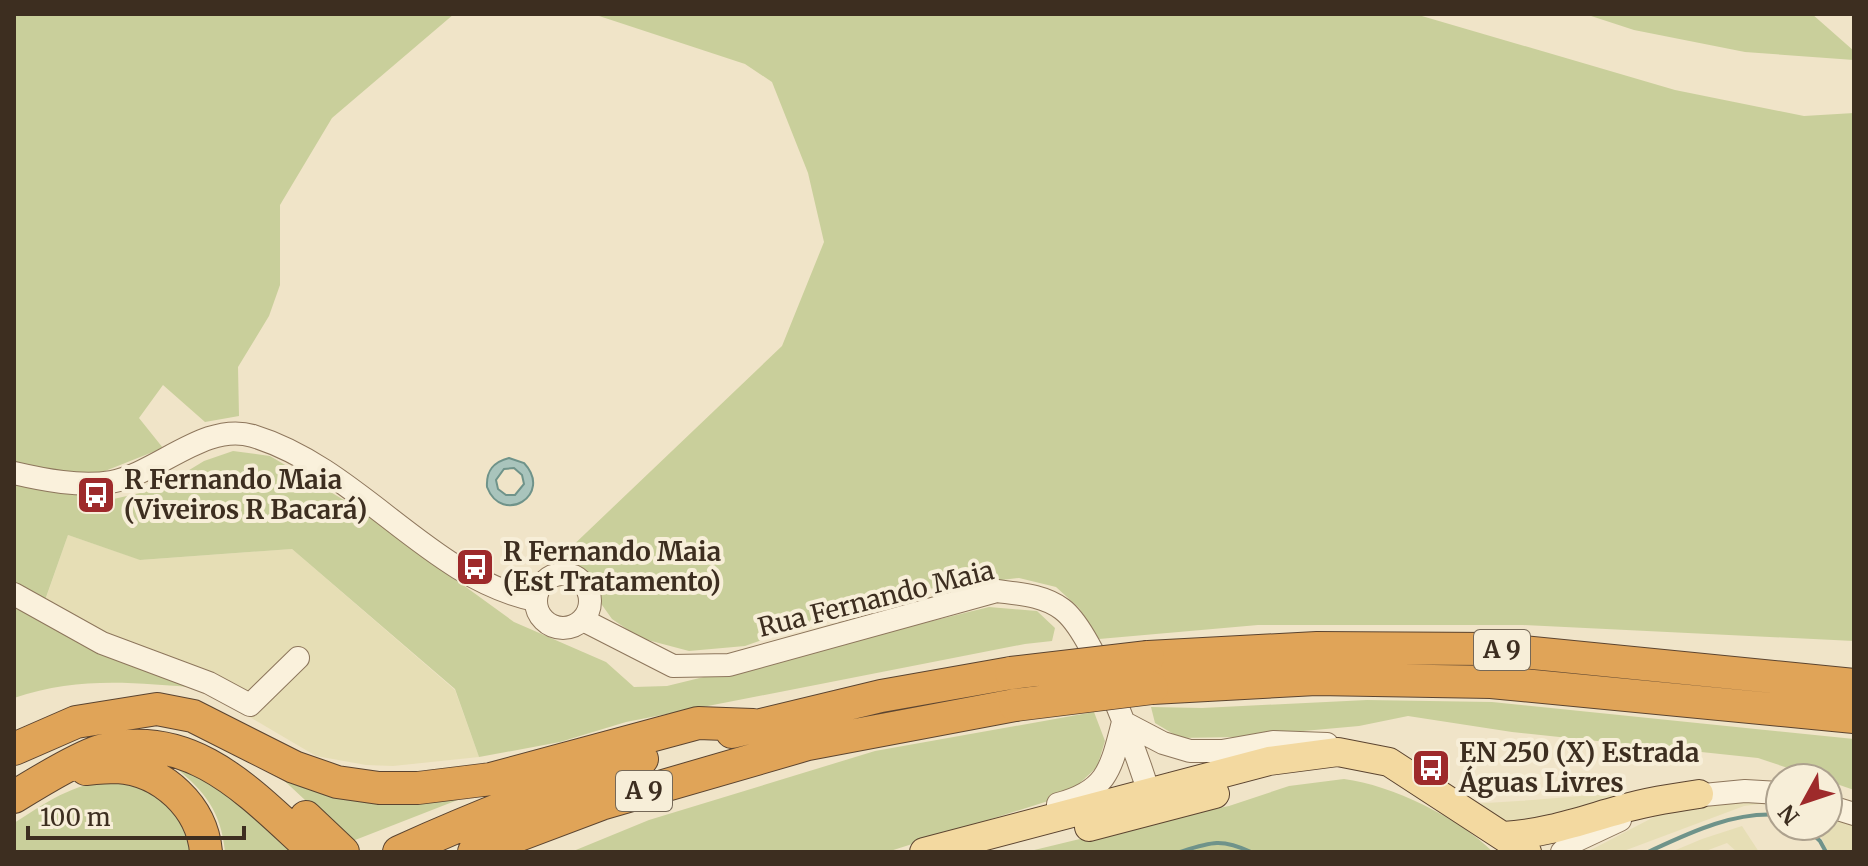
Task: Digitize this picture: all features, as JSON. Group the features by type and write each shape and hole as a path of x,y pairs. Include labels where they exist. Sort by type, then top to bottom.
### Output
{"highway":[{"name":"A 9","path":"478,851 601,804 796,747 1015,705 1150,672 1317,648 1493,649 1854,685"},
{"name":"A 9","path":"399,852 483,814 576,780 753,725 881,696 1011,673 1150,672 1491,682 1854,717"},
{"path":"14,749 76,722 157,709 193,716 294,767 337,782 379,788 418,788 491,779 698,723 753,725"},
{"path":"117,715 183,731 250,767 315,852"},
{"path":"24,791 99,752 140,745 174,750 208,762 343,852"},
{"path":"24,791 81,769 119,767 145,773 173,787 193,810 205,839 206,852"}],"main road":[{"path":"984,852 1152,801 1269,761 1338,752 1389,762 1527,852"},
{"path":"1533,852 1649,802 1699,794"},
{"path":"924,852 1152,801"},
{"path":"1503,836 1557,841"}],"street":[{"path":"14,473 42,480 111,482 140,474 200,441 222,435 250,434 340,479 440,556 486,585 535,600"},
{"path":"564,574 580,580 590,595 588,613 583,620 566,629 548,624 541,618 535,600 548,578 564,574"},
{"name":"Rua Fernando Maia","path":"583,620 673,666 729,665 997,591 1034,595 1062,609 1082,629 1123,722 1152,801"},
{"path":"14,594 102,643 209,683 250,705 298,658"},
{"path":"917,852 981,827 1078,799 1099,786 1114,757 1123,722 1163,743 1190,751 1222,751 1273,742 1350,745 1389,762"},
{"path":"1699,794 1764,792"}],"shaded area":[{"path":"68,535 141,560 292,549 455,690 479,757 393,766 366,765 316,756 204,690 39,618"},
{"path":"1676,788 1513,828 1470,804 1532,800"},
{"path":"1764,803 1744,806 1621,852 1587,852 1673,807 1683,804"},
{"path":"1844,818 1854,821 1854,852 1828,852 1823,842 1844,842"},
{"path":"1742,826 1759,852 1737,852 1727,843 1703,852 1671,852 1702,839"}],"green space":[{"path":"14,14 454,14 332,118 280,205 280,285 269,316 238,367 239,416 205,422 163,385 139,418 163,448 100,473 37,470 14,464"},
{"path":"593,14 1415,14 1675,90 1804,116 1854,113 1854,641 1523,625 1258,625 1099,639 1079,608 1056,587 1019,578 893,593 745,646 689,651 640,638 612,619 565,553 782,346 824,242 808,173 772,82 745,64"},
{"path":"1585,14 1812,14 1854,51 1854,60 1745,52 1634,30"},
{"path":"233,451 270,456 354,506 514,622 606,662 634,687 667,686 989,607 1037,611 1055,628 1052,641 626,722 560,742 479,757 455,689 292,549 140,560 68,535 44,603 14,584 14,483 109,500 158,489 204,461"},
{"path":"14,608 200,688 129,683 84,684 61,686 14,698"},
{"path":"1367,700 1492,702 1854,739 1854,790 1844,787 1844,762 1770,762 1758,758 1512,732 1408,716 1359,726 1235,737 1180,738 1155,723 1151,707 1202,708"},
{"path":"1094,712 1105,741 1097,767 1067,795 887,852 571,852 649,820 875,751"},
{"path":"193,766 296,852 225,852 220,825 210,804 175,767"},
{"path":"275,772 473,794 350,842"},
{"path":"125,779 172,801 196,852 14,852 14,823 79,787"},
{"path":"1344,779 1383,788 1424,805 1462,827 1493,852 1026,852 1229,806 1289,786"}],"water":[{"path":"509,458 524,463 532,475 533,486 529,495 513,505 503,504 494,498 487,487 489,472","holes":["514,468 522,475 524,484 515,495 506,495 498,489 496,480 504,469"]}],"waterway":[{"path":"1648,852 1729,820 1764,815"},
{"path":"1821,842 1826,852"},
{"path":"1180,852 1216,843 1251,852"}],"place":[{"name":"R Fernando Maia (Viveiros R Bacará)","path":"96,495"},
{"name":"R Fernando Maia (Est Tratamento)","path":"475,567"},
{"name":"EN 250 (X) Estrada Águas Livres","path":"1431,768"}]}
